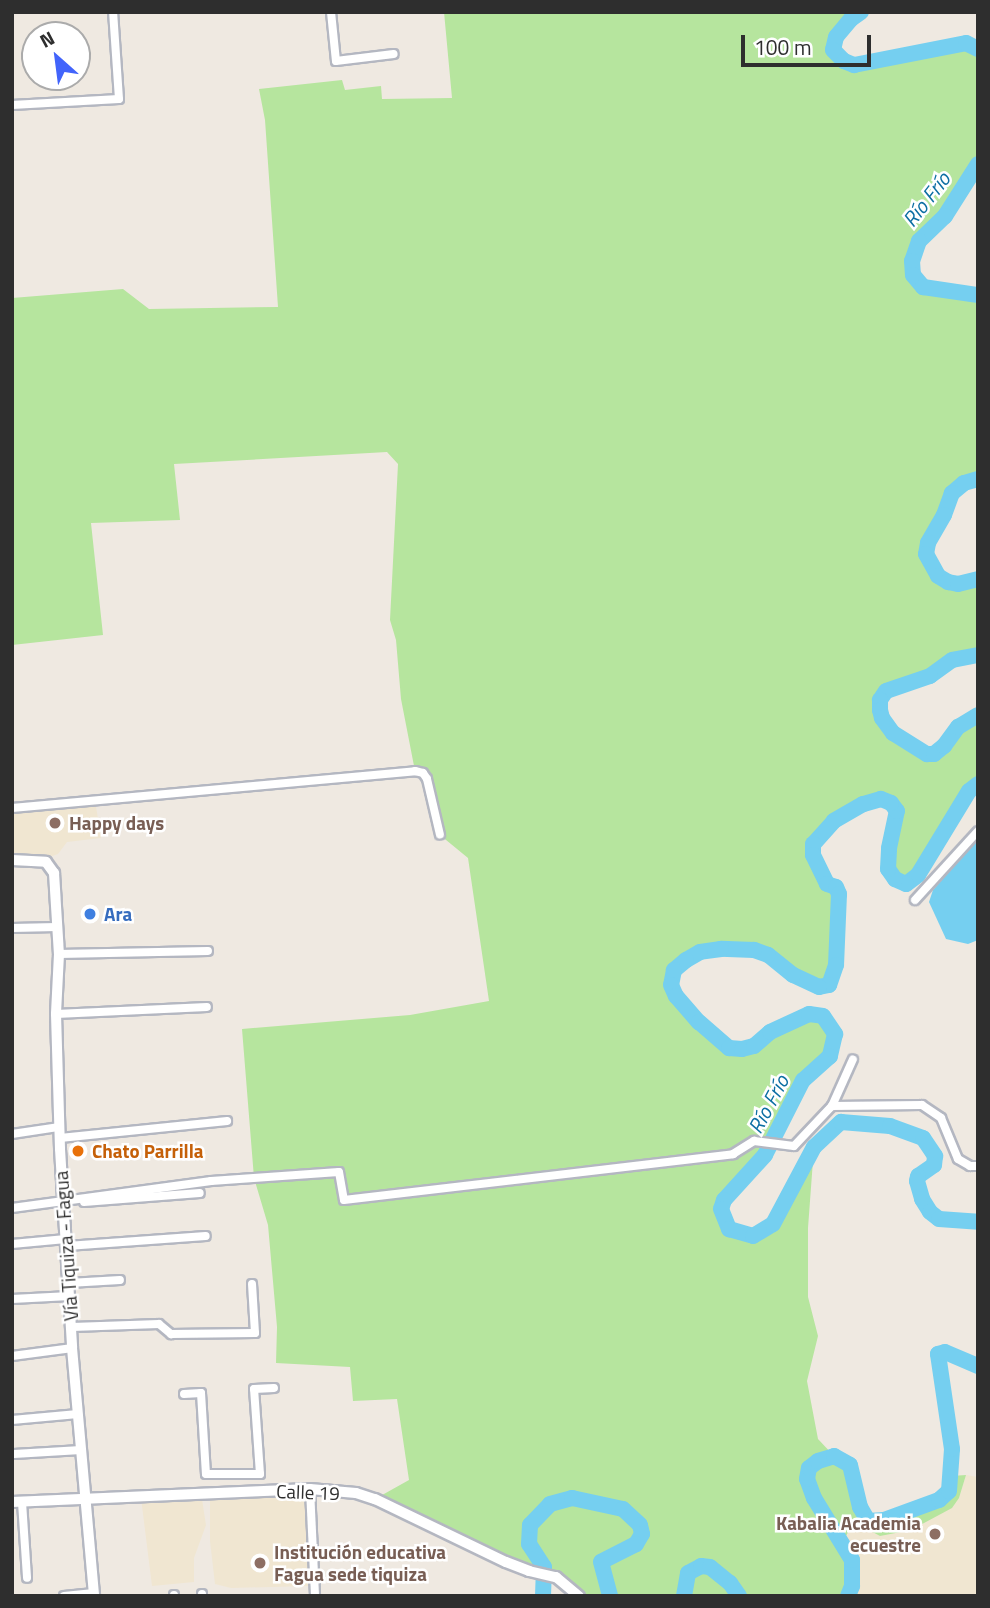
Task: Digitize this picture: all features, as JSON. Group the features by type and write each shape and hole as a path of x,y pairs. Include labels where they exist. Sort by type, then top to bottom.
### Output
{"street":[{"path":"12,105 119,99 113,12"},
{"path":"331,12 337,61 394,54"},
{"path":"12,808 415,771 423,773 427,779 440,835"},
{"path":"915,900 978,831"},
{"name":"Vía Tiquiza - Fagua","path":"12,860 38,860 51,867 54,873 59,954 56,1014 59,1133 72,1349 94,1595"},
{"path":"12,928 57,927"},
{"path":"59,954 208,951"},
{"path":"56,1014 208,1007"},
{"path":"12,1208 211,1181 339,1172 344,1200 733,1154 754,1141 766,1140 782,1146 794,1146 832,1106 853,1059"},
{"path":"832,1106 922,1105 941,1118 958,1159 970,1166 978,1166"},
{"path":"12,1134 227,1121"},
{"path":"63,1202 200,1193"},
{"path":"12,1244 206,1236"},
{"path":"69,1283 120,1280"},
{"path":"72,1327 159,1324 171,1335 254,1333 252,1284"},
{"path":"12,1299 70,1296"},
{"path":"12,1356 72,1349"},
{"path":"184,1394 201,1393 206,1474 260,1474 254,1389 274,1388"},
{"path":"12,1420 78,1413"},
{"path":"14,1454 81,1450"},
{"path":"227,1492 228,1474"},
{"path":"310,1489 315,1596"},
{"name":"Calle 19","path":"17,1502 310,1489 356,1493 529,1572 556,1577 579,1596"},
{"path":"17,1502 27,1578"},
{"path":"64,1596 94,1595"}],"shaded area":[{"name":"Happy days","path":"95,800 101,838 67,842 58,854 38,861 12,860 12,808"},
{"name":"Kabalia Academia ecuestre","path":"966,1475 978,1477 978,1596 848,1596 852,1586 852,1560 842,1543 855,1522 863,1528 959,1498"},
{"name":"Institución educativa Fagua sede tiquiza","path":"305,1495 309,1586 231,1588 215,1584 210,1541 210,1500"},
{"path":"141,1498 202,1499 206,1525 194,1558 194,1582 152,1586"}],"green space":[{"path":"444,12 861,12 851,19 836,37 833,50 844,61 854,65 966,43 978,49 978,164 945,216 919,241 912,261 913,275 924,287 978,295 978,479 964,483 952,493 944,515 928,543 926,554 938,576 948,582 958,584 978,579 978,655 952,660 930,676 886,691 880,700 880,709 882,718 893,733 928,754 934,754 944,746 958,727 978,715 978,784 969,791 918,875 906,884 895,879 888,869 889,848 897,811 891,803 881,799 863,804 834,821 813,844 813,855 826,883 836,887 839,894 836,965 829,985 819,987 793,975 768,955 754,950 721,949 700,952 686,960 674,970 671,985 676,996 699,1022 729,1048 754,1046 770,1032 809,1014 823,1016 830,1024 835,1034 830,1056 803,1080 765,1155 724,1200 722,1218 729,1229 741,1235 753,1236 764,1232 787,1203 814,1147 808,1228 808,1297 818,1336 807,1381 818,1439 834,1456 850,1465 860,1507 869,1521 884,1520 939,1500 949,1491 951,1476 966,1475 959,1498 952,1508 911,1530 880,1536 854,1522 842,1543 852,1560 852,1586 848,1596 579,1596 563,1580 529,1571 375,1499 409,1480 397,1399 353,1401 350,1367 276,1363 277,1327 268,1225 254,1178 242,1029 410,1015 489,1001 468,858 440,835 427,779 415,771 401,699 396,640 390,620 398,464 387,452 174,464 180,520 91,523 103,635 12,645 12,298 123,289 149,309 278,307 265,120 259,89 342,80 345,90 381,86 382,99 452,98"}],"water":[{"path":"976,840 978,940 968,944 946,939 929,902 933,890"}],"waterway":[{"name":"Río Frío","path":"861,12 851,19 836,37 833,50 844,61 854,65 966,43 978,49"},
{"name":"Río Frío","path":"978,164 945,216 919,241 912,261 913,275 923,287 978,295"},
{"name":"Río Frío","path":"978,479 964,483 952,493 944,515 928,543 926,554 938,576 948,582 958,584 978,579"},
{"name":"Río Frío","path":"978,655 952,660 930,676 886,691 880,700 882,718 893,733 927,754 934,754 944,746 958,727 978,715"},
{"name":"Río Frío","path":"978,784 969,791 918,875 906,884 895,879 888,869 889,848 897,811 891,803 881,799 863,804 834,821 813,844 813,855 827,884 836,887 839,894 836,965 829,985 819,987 793,975 768,955 754,950 721,949 700,952 686,960 674,970 671,985 676,996 699,1022 729,1048 754,1046 770,1032 809,1014 823,1016 835,1034 830,1056 803,1080 765,1155 724,1200 721,1209 729,1229 753,1236 773,1224 814,1147 841,1122 890,1126 923,1138 935,1156 934,1165 918,1176 917,1181 922,1199 930,1212 939,1219 978,1222"},
{"name":"Río Frío","path":"848,1596 852,1586 852,1560 814,1498 807,1479 809,1468 818,1461 834,1456 850,1465 860,1507 868,1521 884,1520 939,1500 949,1491 952,1449 938,1354 945,1352 978,1366"},
{"name":"Río Frío","path":"543,1596 544,1567 529,1544 530,1525 550,1504 572,1498 623,1509 640,1525 642,1534 636,1544 601,1562 610,1596"},
{"name":"Río Frío","path":"684,1596 688,1573 701,1566 710,1567 730,1583 739,1596"}],"place":[{"name":"Happy days","path":"55,823"},
{"name":"Ara","path":"90,914"},
{"name":"Chato Parrilla","path":"78,1151"},
{"name":"Kabalia Academia ecuestre","path":"935,1534"},
{"name":"Institución educativa Fagua sede tiquiza","path":"260,1563"}]}
